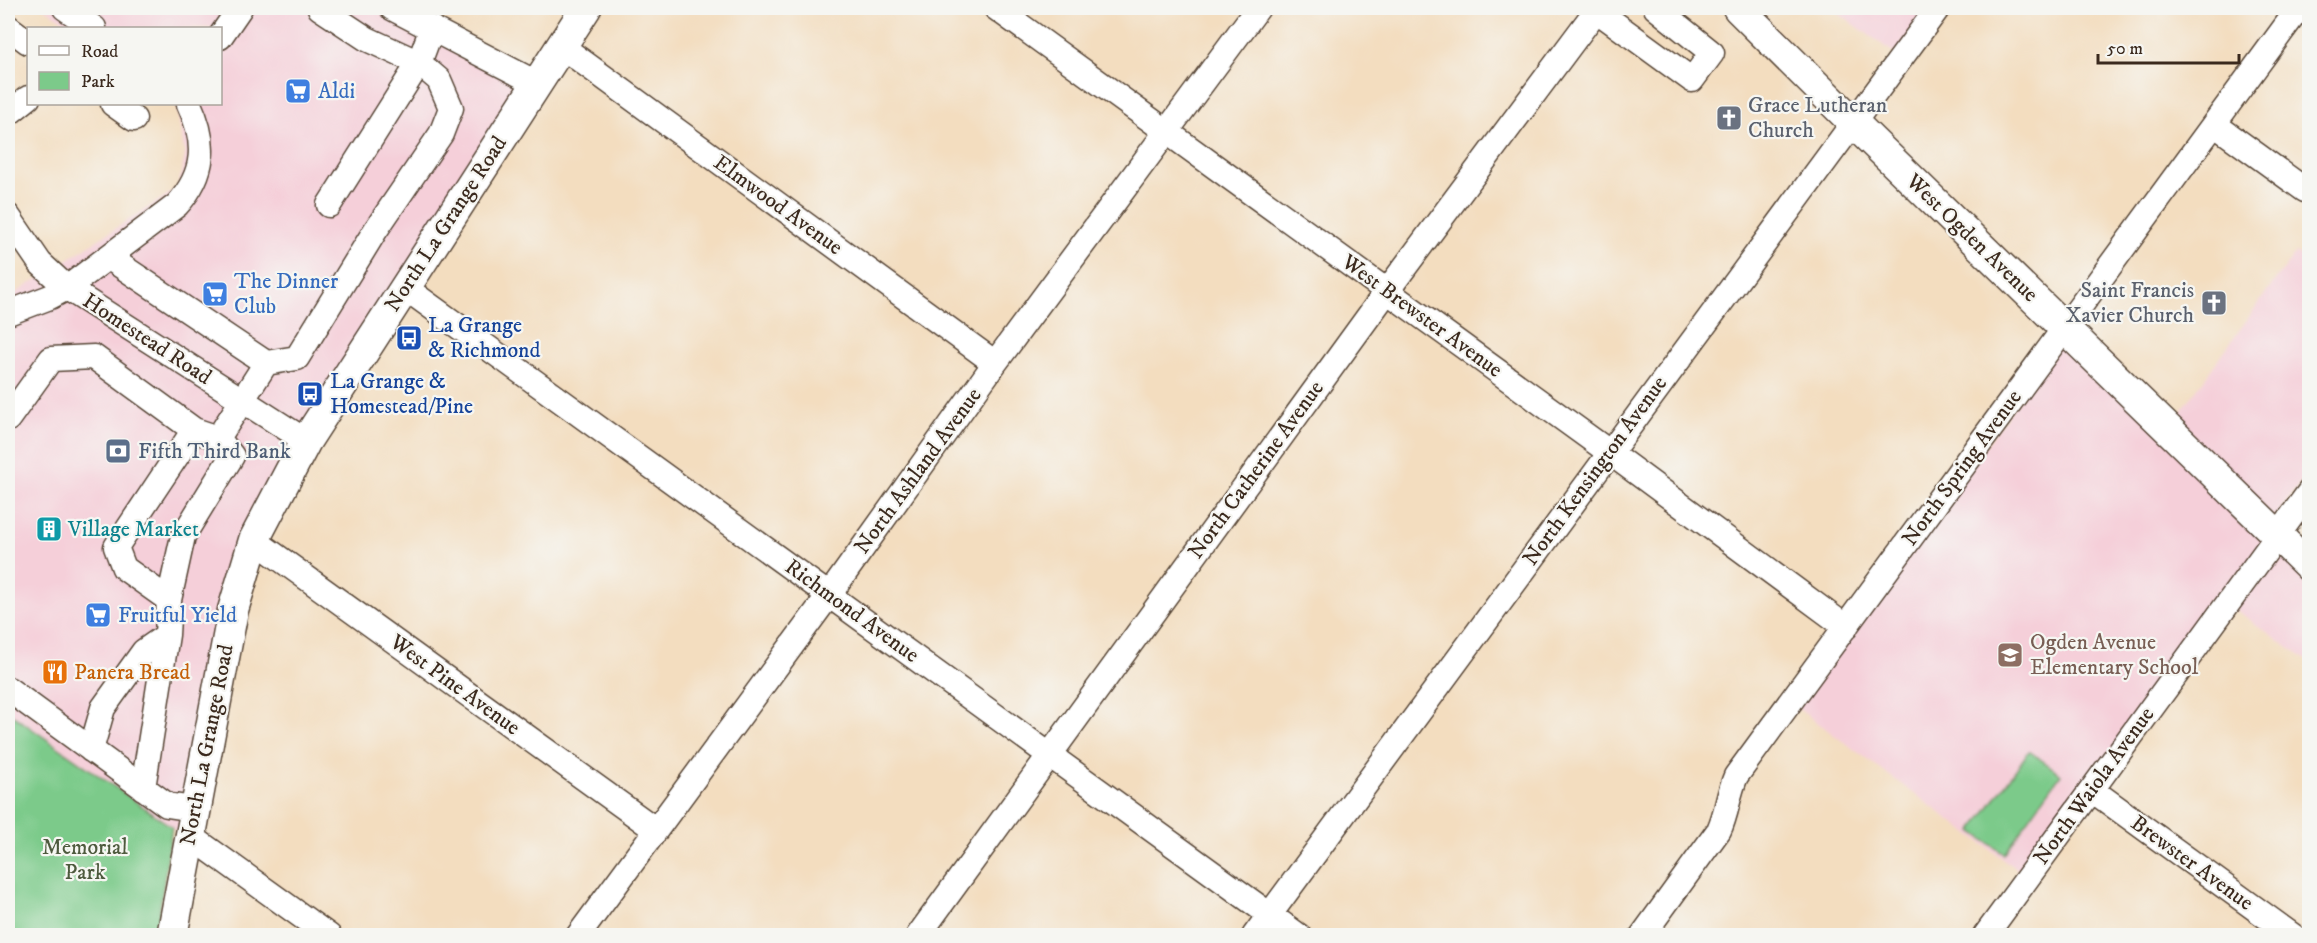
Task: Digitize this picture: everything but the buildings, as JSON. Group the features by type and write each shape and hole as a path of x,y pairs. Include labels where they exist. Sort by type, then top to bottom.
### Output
{"main road":[{"name":"North La Grange Road","path":"171,936 233,610 252,547 306,441 586,8"},
{"name":"West Ogden Avenue","path":"1738,8 1853,123 2310,567"}],"street":[{"path":"65,8 93,27"},
{"path":"222,34 240,8"},
{"path":"108,258 266,363 297,358 375,231 441,134 451,108 439,80 419,63 366,39 320,8"},
{"path":"392,8 426,19 538,84"},
{"name":"West Brewster Avenue","path":"996,8 1609,452 1846,627"},
{"name":"North Ashland Avenue","path":"590,932 656,830 829,595 995,363 1258,8"},
{"path":"1597,9 1692,80 1712,52 1656,8"},
{"name":"North Kensington Avenue","path":"1254,936 1938,8"},
{"name":"North Catherine Avenue","path":"918,936 1387,291 1597,9"},
{"name":"North Spring Avenue","path":"1642,936 1719,830 1726,817 1729,792 1736,776 2214,124 2301,17"},
{"path":"329,206 419,63 426,19"},
{"path":"8,27 27,41"},
{"name":"Elmwood Avenue","path":"561,46 995,363"},
{"path":"8,114 27,99"},
{"path":"114,105 135,119"},
{"path":"8,313 67,288 177,205 187,194 197,178 202,162 201,147 189,105"},
{"path":"2214,124 2308,189"},
{"name":"Homestead Road","path":"8,216 40,262 67,288 306,441"},
{"name":"Richmond Avenue","path":"404,287 1299,936"},
{"path":"8,419 16,389 51,359 94,357 194,430 218,438 232,456 183,536 169,600 167,635 143,788"},
{"path":"218,438 266,363"},
{"path":"169,600 124,568 116,547 194,430"},
{"name":"North Waiola Avenue","path":"1985,936 2310,491"},
{"name":"West Pine Avenue","path":"252,547 656,830"},
{"path":"92,750 104,708 144,651 167,635"},
{"path":"8,689 191,822 329,936"},
{"name":"Brewster Avenue","path":"2092,790 2293,936"}],"shaded area":[{"path":"44,8 384,8 534,84 251,538 184,837 8,712 8,298 178,188 185,155 176,105 222,105 222,27 72,27"},
{"path":"1831,8 1932,8 1897,55"},
{"path":"2296,252 2309,262 2309,471 2274,519 2173,422"},
{"name":"Ogden Avenue Elementary School","path":"2065,337 2309,571 2309,662 2226,603 2025,875 1796,707"}],"green space":[{"name":"Memorial Park","path":"8,712 172,827 156,935 8,935"},
{"path":"2029,751 2061,774 2004,854 1972,831"}],"place":[{"name":"Aldi","path":"298,91"},
{"name":"Grace Lutheran Church","path":"1729,118"},
{"name":"The Dinner Club","path":"215,294"},
{"name":"Saint Francis Xavier Church","path":"2214,303"},
{"name":"La Grange & Richmond","path":"409,338"},
{"name":"La Grange & Homestead/Pine","path":"310,394"},
{"name":"Fifth Third Bank","path":"118,451"},
{"name":"Village Market","path":"49,529"},
{"name":"Fruitful Yield","path":"98,615"},
{"name":"Ogden Avenue Elementary School","path":"2010,655"},
{"name":"Panera Bread","path":"55,672"}]}
